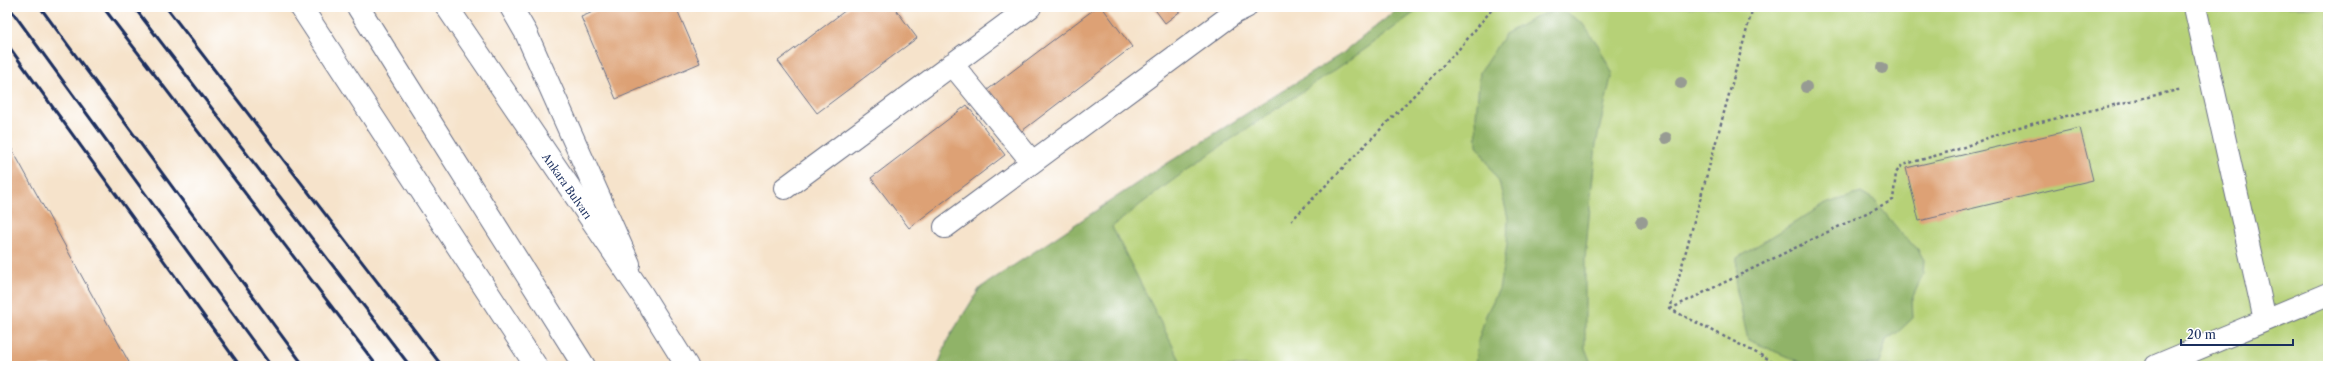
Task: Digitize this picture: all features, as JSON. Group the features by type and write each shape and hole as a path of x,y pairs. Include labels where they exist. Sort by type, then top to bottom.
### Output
{"main road":[{"path":"301,7 536,366"},
{"path":"358,7 584,366"},
{"name":"Ankara Bulvarı","path":"447,7 494,80 642,294 687,366"},
{"path":"511,7 526,33 642,294"},
{"path":"785,188 1030,7"},
{"path":"945,227 1234,13 1246,7"},
{"path":"2195,7 2210,82 2265,320"},
{"path":"952,64 1032,162"},
{"path":"2156,366 2328,294"}],"path":[{"path":"1291,221 1459,49 1494,7"},
{"path":"1670,308 1753,7"},
{"path":"1670,308 1893,200 1896,173 1902,166 1956,150 2011,128 2210,82"},
{"path":"1670,308 1782,366"}],"green space":[{"path":"1400,7 2328,7 2328,366 938,366 948,339 980,288 1160,168 1343,53"},
{"path":"1400,7 1422,7 1360,53 1170,182 1112,227 1183,366 938,366 948,339 980,288 1160,168 1343,53"},
{"path":"1561,9 1582,23 1598,45 1612,73 1596,144 1585,259 1585,348 1592,366 1476,366 1478,341 1486,315 1499,289 1507,245 1508,218 1499,182 1477,145 1476,116 1480,72 1505,34 1538,16"},
{"path":"1861,193 1876,202 1905,238 1917,248 1924,260 1923,274 1912,299 1913,318 1898,332 1886,340 1879,364 1809,366 1748,340 1736,287 1737,258 1825,204"}],"building":[{"path":"605,7 676,7 700,63 616,99 581,17"},
{"path":"850,7 894,7 917,38 817,113 778,61"},
{"path":"1097,7 1102,7 1132,47 1018,134 986,91"},
{"path":"1153,7 1186,7 1165,23"},
{"path":"967,105 1005,155 909,228 871,178"},
{"path":"2080,128 2093,180 1919,221 1906,168"},
{"path":"7,140 131,366 7,366"}],"railway":[{"path":"9,7 271,366"},
{"path":"40,7 304,366"},
{"path":"103,7 377,366"},
{"path":"134,7 410,366"},
{"path":"166,7 442,366"},
{"path":"7,44 240,366"}]}
